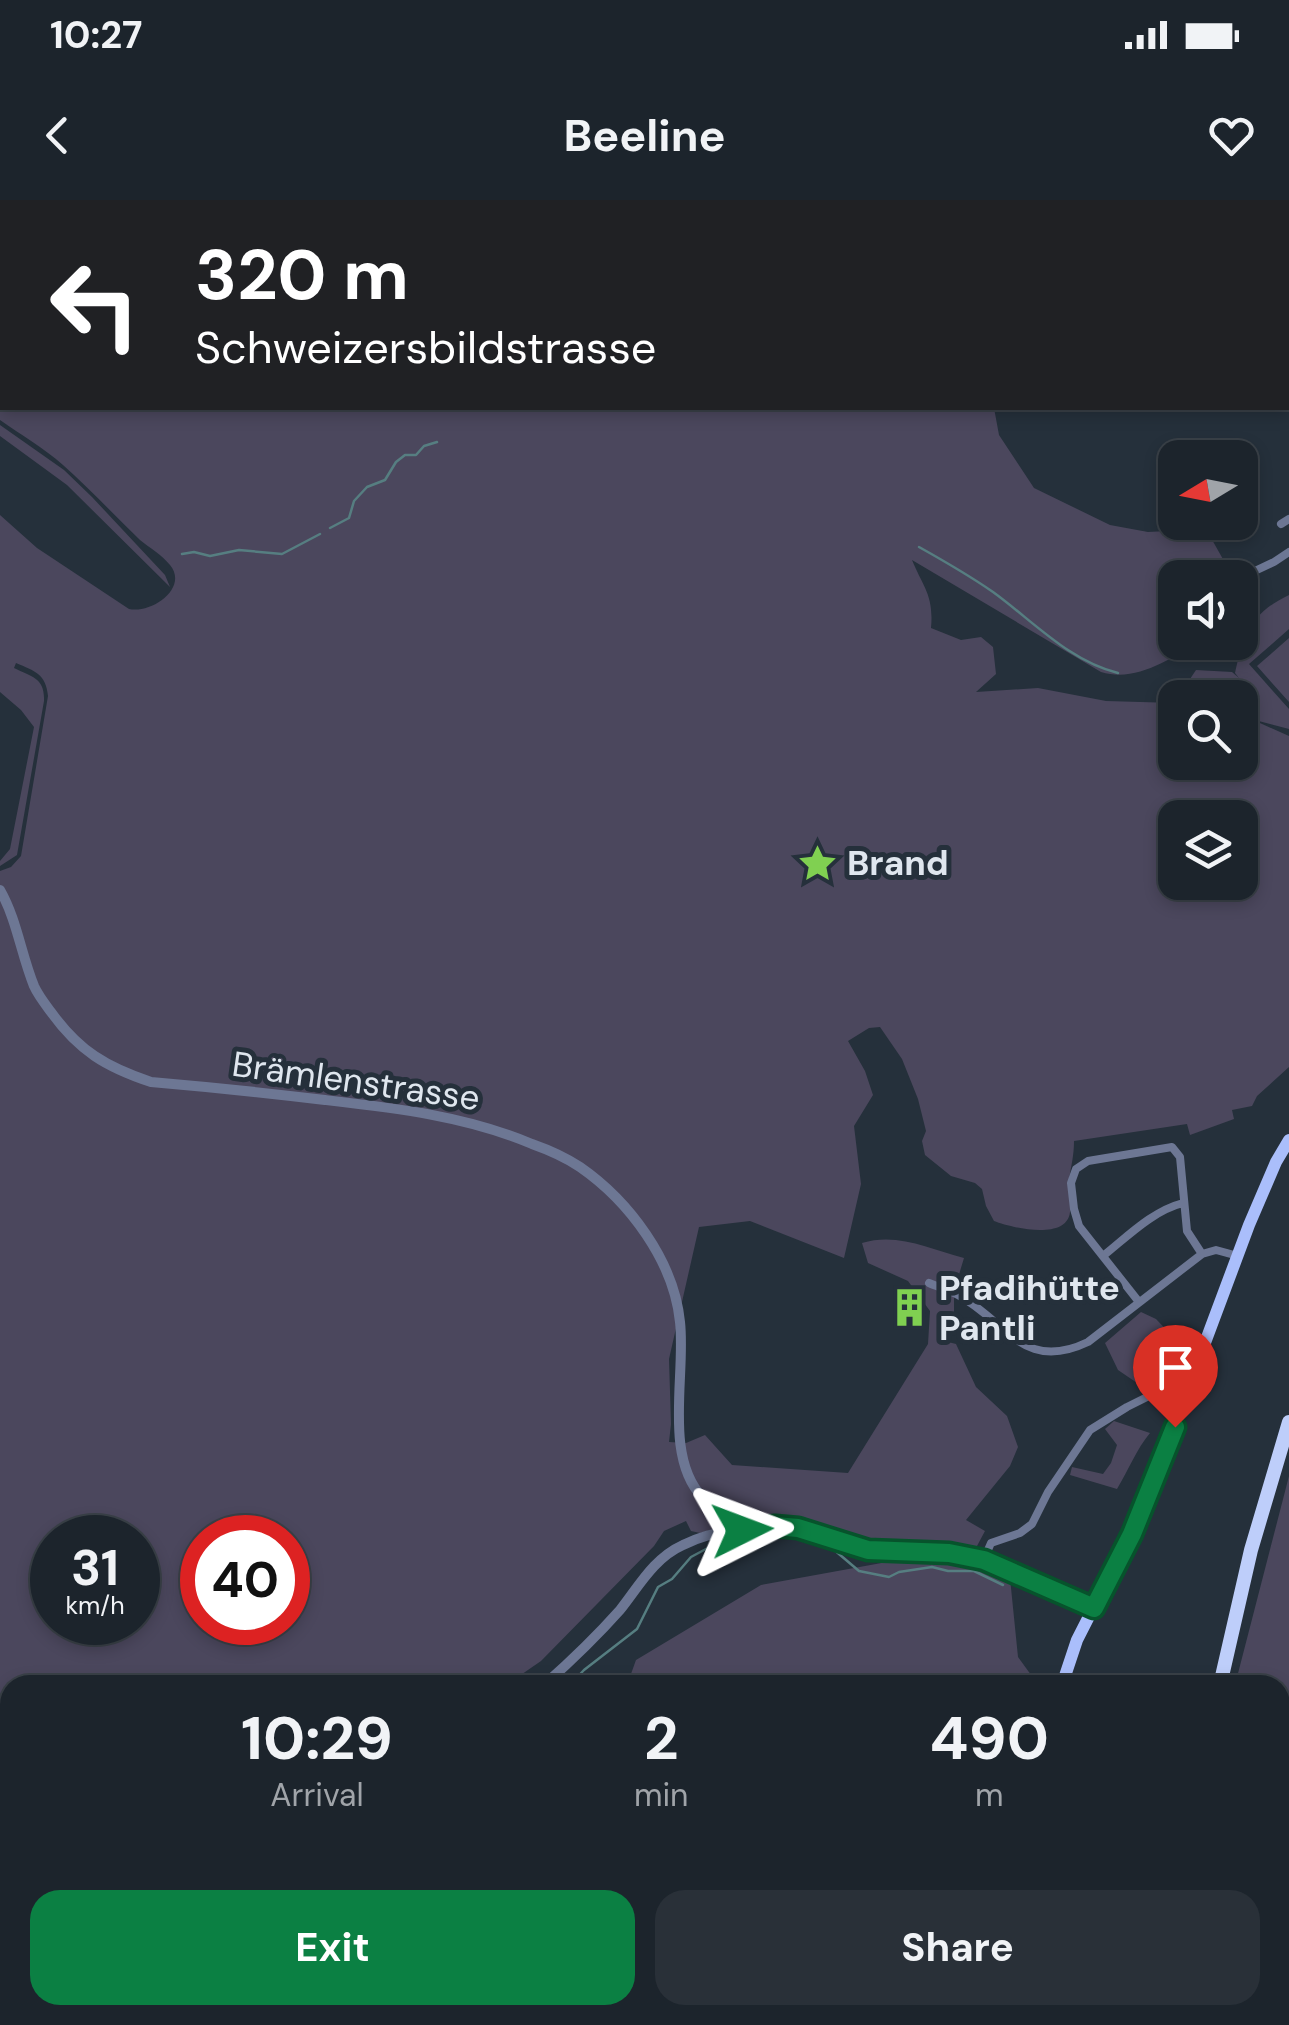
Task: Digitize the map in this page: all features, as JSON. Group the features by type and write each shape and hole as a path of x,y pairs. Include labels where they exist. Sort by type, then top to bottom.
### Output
{"highway":[{"path":"1222,1675 1251,1550 1289,1422"}],"main road":[{"path":"1065,1675 1076,1640 1132,1534 1261,1196 1289,1140"}],"street":[{"path":"1258,570 1289,552"},
{"name":"Brämlenstrasse","path":"0,890 10,907 34,988 75,1043 118,1070 151,1082 405,1109 482,1126 549,1150 580,1166 610,1191 657,1252 680,1317 682,1463 700,1496 722,1515 746,1528"},
{"path":"1139,1302 1078,1226 1072,1183 1076,1169 1088,1161 1172,1146 1180,1157 1187,1231 1202,1254"},
{"path":"1103,1256 1151,1218 1183,1203"},
{"path":"929,1284 960,1296 1024,1345 1046,1354 1070,1351 1088,1342 1202,1254 1216,1250 1238,1256"},
{"path":"984,1560 991,1542 1020,1533 1032,1524 1048,1492 1090,1430 1171,1386 1189,1388"},
{"path":"555,1675 620,1609 656,1562 682,1545 746,1528 798,1528 868,1550 949,1553 984,1560 1094,1608"}],"shaded area":[{"path":"0,410 994,410 999,435 1034,488 1110,525 1158,531 1158,540 1212,540 1223,560 1158,560 1158,660 1166,660 1140,672 1114,675 1101,672 912,560 929,599 931,628 961,640 981,637 993,647 996,674 976,692 1038,688 1106,701 1158,703 1158,780 1258,780 1258,722 1289,736 1289,1067 1257,1096 1252,1106 1232,1110 1234,1119 1190,1135 1187,1124 1074,1141 1067,1221 1049,1229 1025,1229 994,1221 982,1189 951,1176 925,1155 922,1141 926,1131 902,1059 880,1027 869,1028 848,1041 873,1095 854,1126 861,1184 844,1258 750,1221 699,1227 669,1359 669,1442 686,1443 705,1435 732,1465 848,1473 928,1344 930,1311 908,1281 868,1263 862,1243 888,1239 964,1258 954,1291 954,1324 948,1342 956,1344 976,1387 1007,1416 1018,1447 1010,1466 966,1520 985,1531 977,1546 867,1546 825,1532 745,1520 700,1533 691,1531 686,1521 664,1531 654,1546 541,1661 521,1675 0,1675 0,871 11,867 21,856 48,696 38,674 16,663 14,668 40,683 44,701 17,855 0,866 10,849 34,727 0,692 0,515 37,548 129,609 157,603 175,582 170,565 56,459 0,420"},
{"path":"0,425 64,470 165,575 170,587 67,485 0,436"},
{"path":"1289,595 1289,629 1258,656 1258,617"},
{"path":"1289,638 1289,702 1257,666"},
{"path":"1238,660 1254,660 1249,664 1289,709 1289,729 1258,721 1258,680 1189,680 1196,670 1232,672 1239,678 1235,673"},
{"path":"1141,1312 1156,1319 1176,1340 1157,1383 1143,1387 1118,1370 1105,1343"},
{"path":"1114,1421 1150,1433 1117,1489 1070,1475 1072,1467 1103,1474 1117,1445 1105,1429"},
{"path":"1289,1476 1289,1675 1238,1675"},
{"path":"909,1558 971,1565 1010,1578 1018,1657 1031,1675 631,1675 636,1660 761,1585"}],"waterway":[{"path":"330,528 349,518 354,501 367,487 385,480 396,462 437,442"},
{"path":"182,554 210,556 239,550 282,554 320,534"},
{"path":"919,547 993,592 1067,650 1118,673"},
{"path":"579,1675 637,1629 658,1587 672,1579 691,1557 734,1538 798,1536 826,1543 859,1571 889,1577 932,1567 974,1571 1003,1585"}],"place":[{"name":"Brand","path":"817,863"},
{"name":"Pfadihütte Pantli","path":"909,1308"}],"route":[{"path":"742,1530 798,1528 868,1550 949,1553 984,1560 1094,1608 1132,1534 1175,1427"}]}
